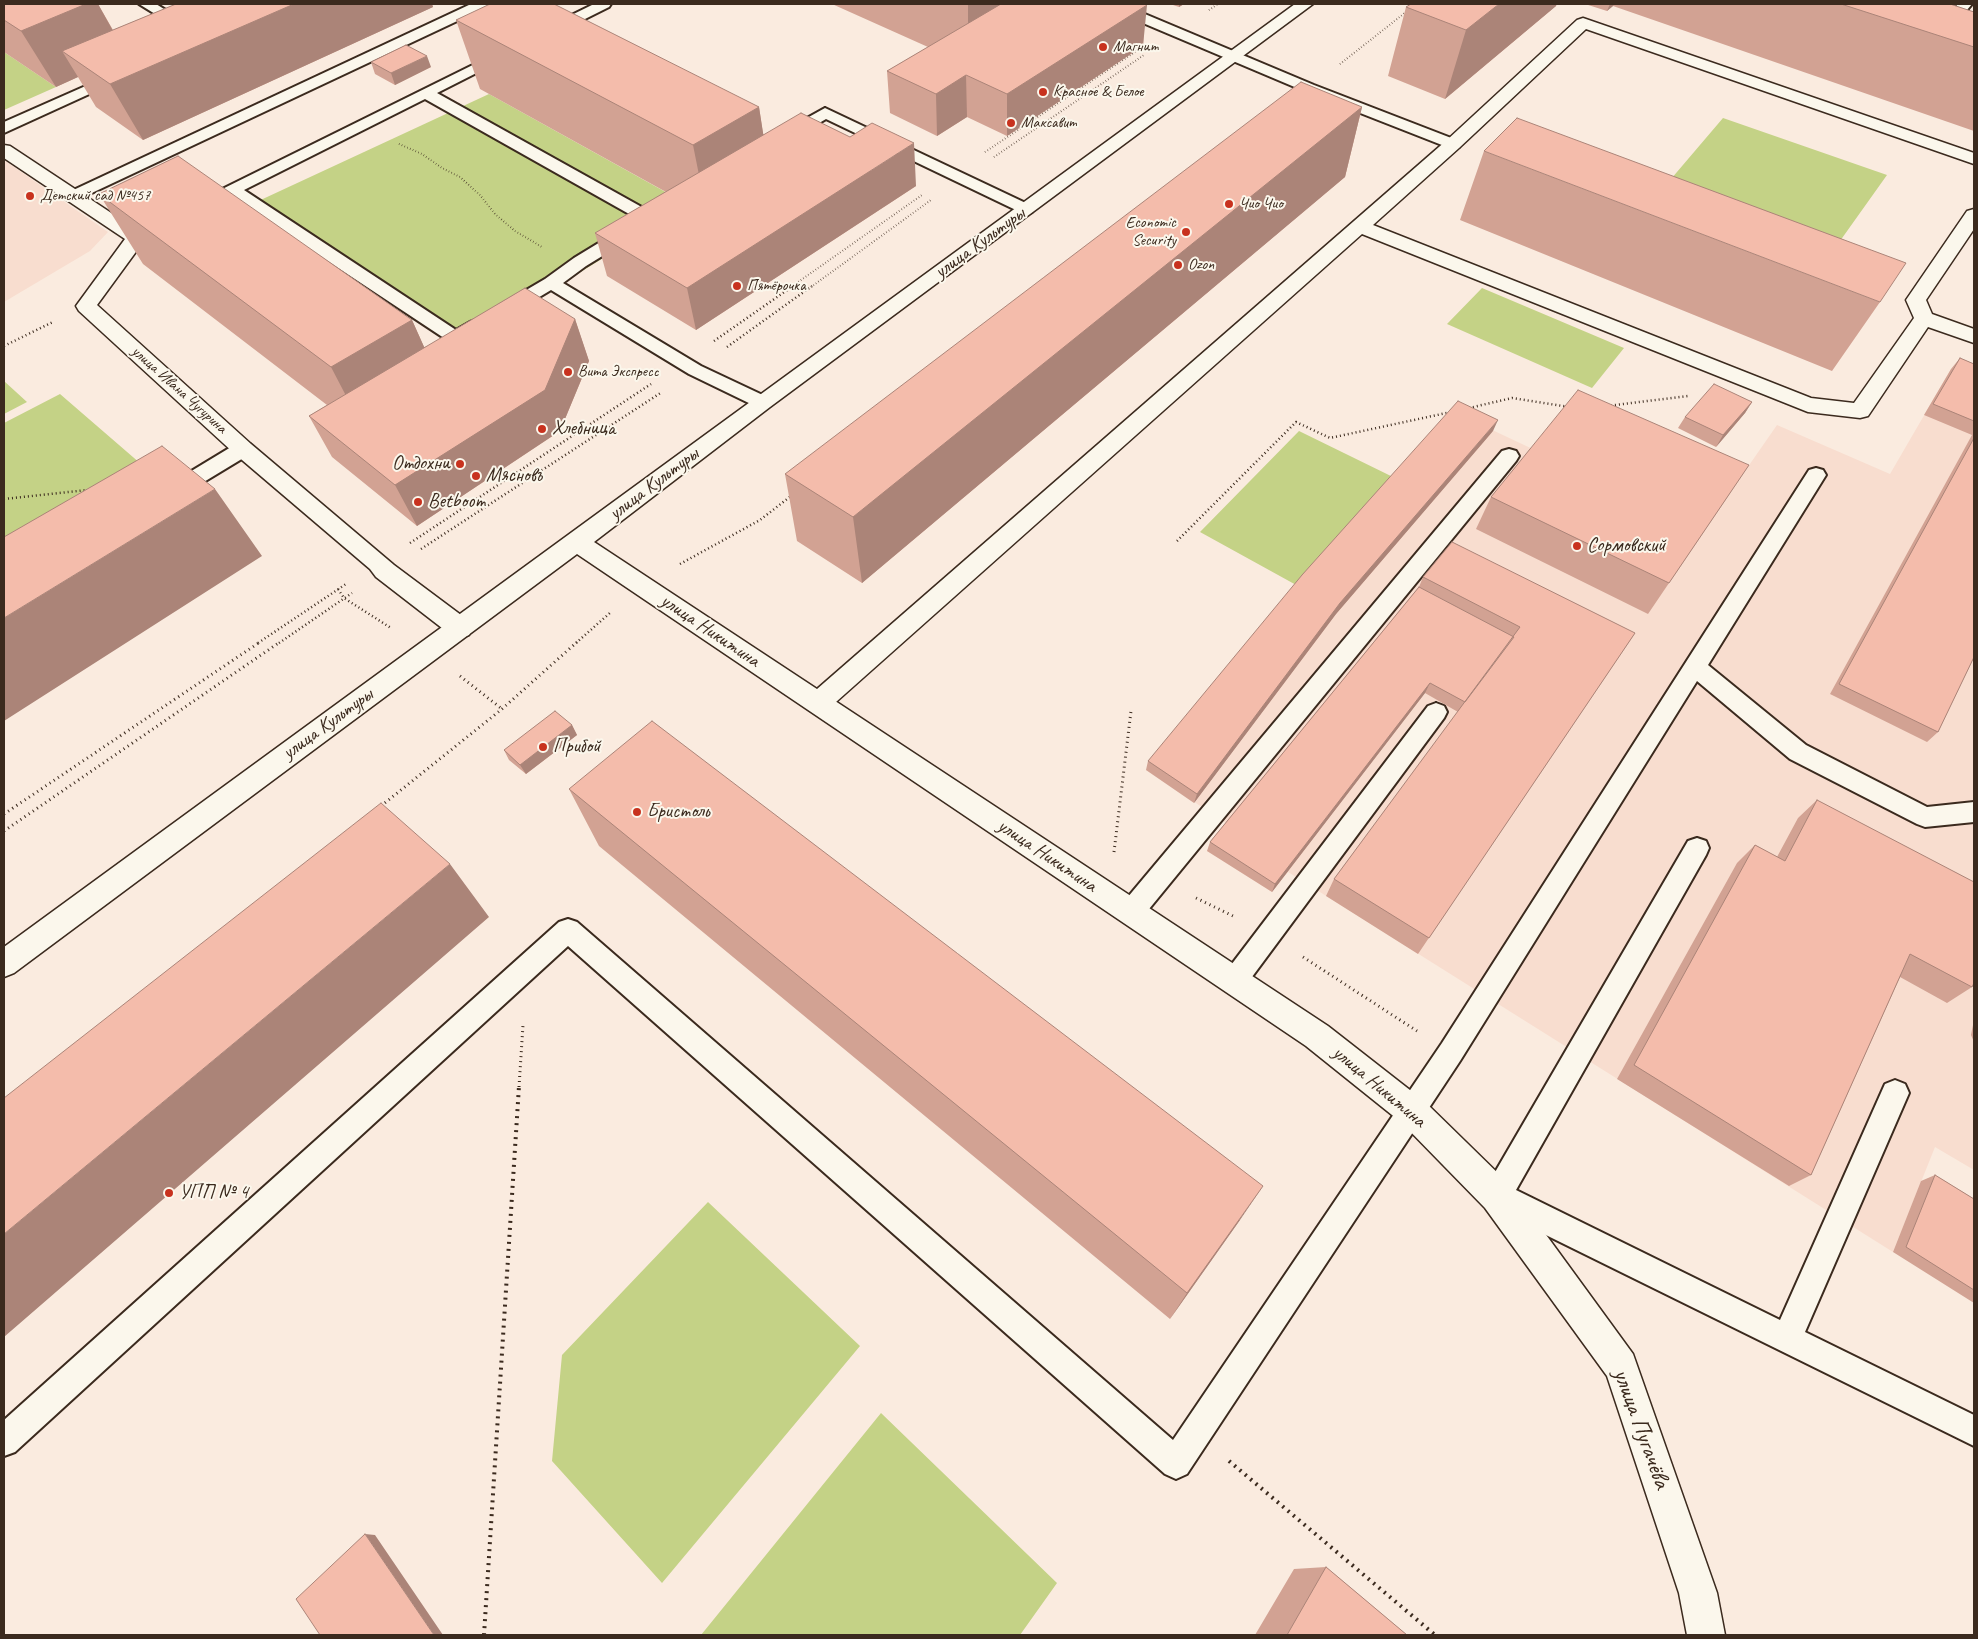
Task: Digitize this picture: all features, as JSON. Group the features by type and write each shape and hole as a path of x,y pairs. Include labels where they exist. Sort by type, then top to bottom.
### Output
{"street":[{"name":"улица Культуры","path":"4,964 577,542 762,402 1305,4"},
{"path":"818,703 1453,144 1583,23 1974,159"},
{"path":"4,150 73,196 145,234 86,306"},
{"path":"1974,215 1916,300 1924,318 1974,336"},
{"path":"1359,226 1808,405 1860,411 1924,318"},
{"name":"улица Ивана Чугурина","path":"86,306 243,449 381,567 460,628"},
{"name":"улица Никитина","path":"577,542 1317,1036 1412,1112 1497,1196"},
{"name":"улица Пугачёва","path":"1497,1196 1621,1366 1698,1593 1706,1635"}],"lane":[{"path":"146,4 188,28 178,43"},
{"path":"562,43 539,34 604,4"},
{"path":"1110,4 1309,88 1453,144"},
{"path":"1956,41 1934,34 1965,4"},
{"path":"73,196 488,5"},
{"path":"188,212 511,50"},
{"path":"4,128 128,71"},
{"path":"232,190 456,338 550,283 580,262 650,219 426,93"},
{"path":"774,143 824,113 1026,209"},
{"path":"550,283 689,366 762,402"},
{"path":"155,502 243,449"},
{"path":"1131,912 1509,456"},
{"path":"4,1441 568,930 1176,1463 1412,1112 1816,475"},
{"path":"1696,666 1798,752 1925,817 1974,812"},
{"path":"1234,981 1436,712"},
{"path":"1697,848 1497,1196 1974,1431"},
{"path":"1787,1339 1895,1093"}],"path":[{"path":"4,814 381,567 443,536 689,366 956,177 1173,31 1218,4"},
{"path":"1309,88 1409,10"},
{"path":"4,831 435,528 689,366 956,177 1173,31"},
{"path":"351,131 394,142 422,154 460,178 480,195 495,214 534,244 580,262"},
{"path":"4,346 86,306"},
{"path":"1600,406 1697,395"},
{"path":"1464,409 1512,398 1570,407"},
{"path":"1177,541 1296,422 1330,438 1454,411"},
{"path":"4,499 94,490"},
{"path":"379,807 502,709 642,585 760,520 792,495"},
{"path":"484,1635 527,967"},
{"path":"1196,1433 1435,1635"}],"shaded area":[{"name":"Детский сад №457","path":"4,160 108,232 90,251 4,302"},
{"path":"1951,369 1974,378 1974,1170 1935,1147 1893,1252 1288,872 1272,892 1207,851 1229,825 1146,770 1454,412 1539,452 1727,497 1777,425 1890,474"}],"green space":[{"path":"4,52 56,87 4,110"},
{"path":"489,94 689,205 461,346 252,204"},
{"path":"1723,118 1887,175 1840,241 1671,179"},
{"path":"1482,288 1624,348 1592,388 1447,324"},
{"path":"4,381 27,402 4,414"},
{"path":"60,394 141,464 4,542 4,423"},
{"path":"1299,431 1395,478 1298,586 1200,532"},
{"path":"708,1202 860,1346 662,1583 552,1461 562,1355"},
{"path":"881,1413 1057,1583 1020,1635 701,1635"}],"building":[{"path":"4,4 86,4 21,31 4,20"},
{"path":"176,4 294,4 110,84 62,51"},
{"path":"490,4 554,4 759,107 693,145 456,20"},
{"path":"1001,4 1147,5 1007,94 966,75 936,94 887,71"},
{"path":"1411,4 1499,4 1466,30 1406,7"},
{"path":"1841,4 1950,4 1974,12 1974,47"},
{"path":"406,45 427,56 391,73 371,62"},
{"path":"1301,82 1362,107 853,517 785,474"},
{"path":"801,113 850,137 872,123 914,143 687,288 595,233"},
{"path":"1517,118 1906,263 1880,302 1484,151"},
{"path":"178,156 412,320 331,367 99,194"},
{"path":"525,288 575,319 545,390 395,485 309,416"},
{"path":"1960,358 1974,364 1974,421 1933,404"},
{"path":"1714,384 1752,402 1723,435 1685,417"},
{"path":"1578,390 1749,465 1669,583 1491,497"},
{"path":"1458,401 1498,420 1340,603 1197,794 1148,761 1302,575"},
{"path":"1974,438 1974,657 1938,732 1839,684"},
{"path":"162,446 215,489 4,618 4,537"},
{"path":"1452,542 1635,633 1429,938 1334,879 1520,627 1423,577"},
{"path":"1419,587 1514,637 1465,702 1430,683 1275,884 1210,842"},
{"path":"555,711 572,725 520,765 504,750"},
{"path":"652,721 1263,1186 1187,1293 569,789"},
{"path":"1817,800 1974,882 1974,983 1972,987 1910,954 1811,1175 1634,1065 1755,845 1785,861"},
{"path":"381,803 450,864 4,1234 4,1098"},
{"path":"1935,1175 1974,1199 1974,1290 1906,1247"},
{"path":"365,1534 434,1635 320,1635 296,1599"},
{"path":"1326,1567 1407,1635 1287,1635"}],"place":[{"name":"Магнит","path":"1103,47"},
{"name":"Красное & Белое","path":"1043,92"},
{"name":"Максавит","path":"1011,123"},
{"name":"Детский сад №457","path":"30,196"},
{"name":"Чио Чио","path":"1229,204"},
{"name":"Economic Security","path":"1186,232"},
{"name":"Ozon","path":"1178,265"},
{"name":"Пятёрочка","path":"737,286"},
{"name":"Вита Экспресс","path":"568,372"},
{"name":"Хлебница","path":"542,429"},
{"name":"Отдохни","path":"460,464"},
{"name":"Мясновъ","path":"476,476"},
{"name":"Betboom","path":"418,502"},
{"name":"Сормовский","path":"1577,546"},
{"name":"Прибой","path":"543,747"},
{"name":"Бристоль","path":"637,812"},
{"name":"УПП № 4","path":"169,1193"}]}
